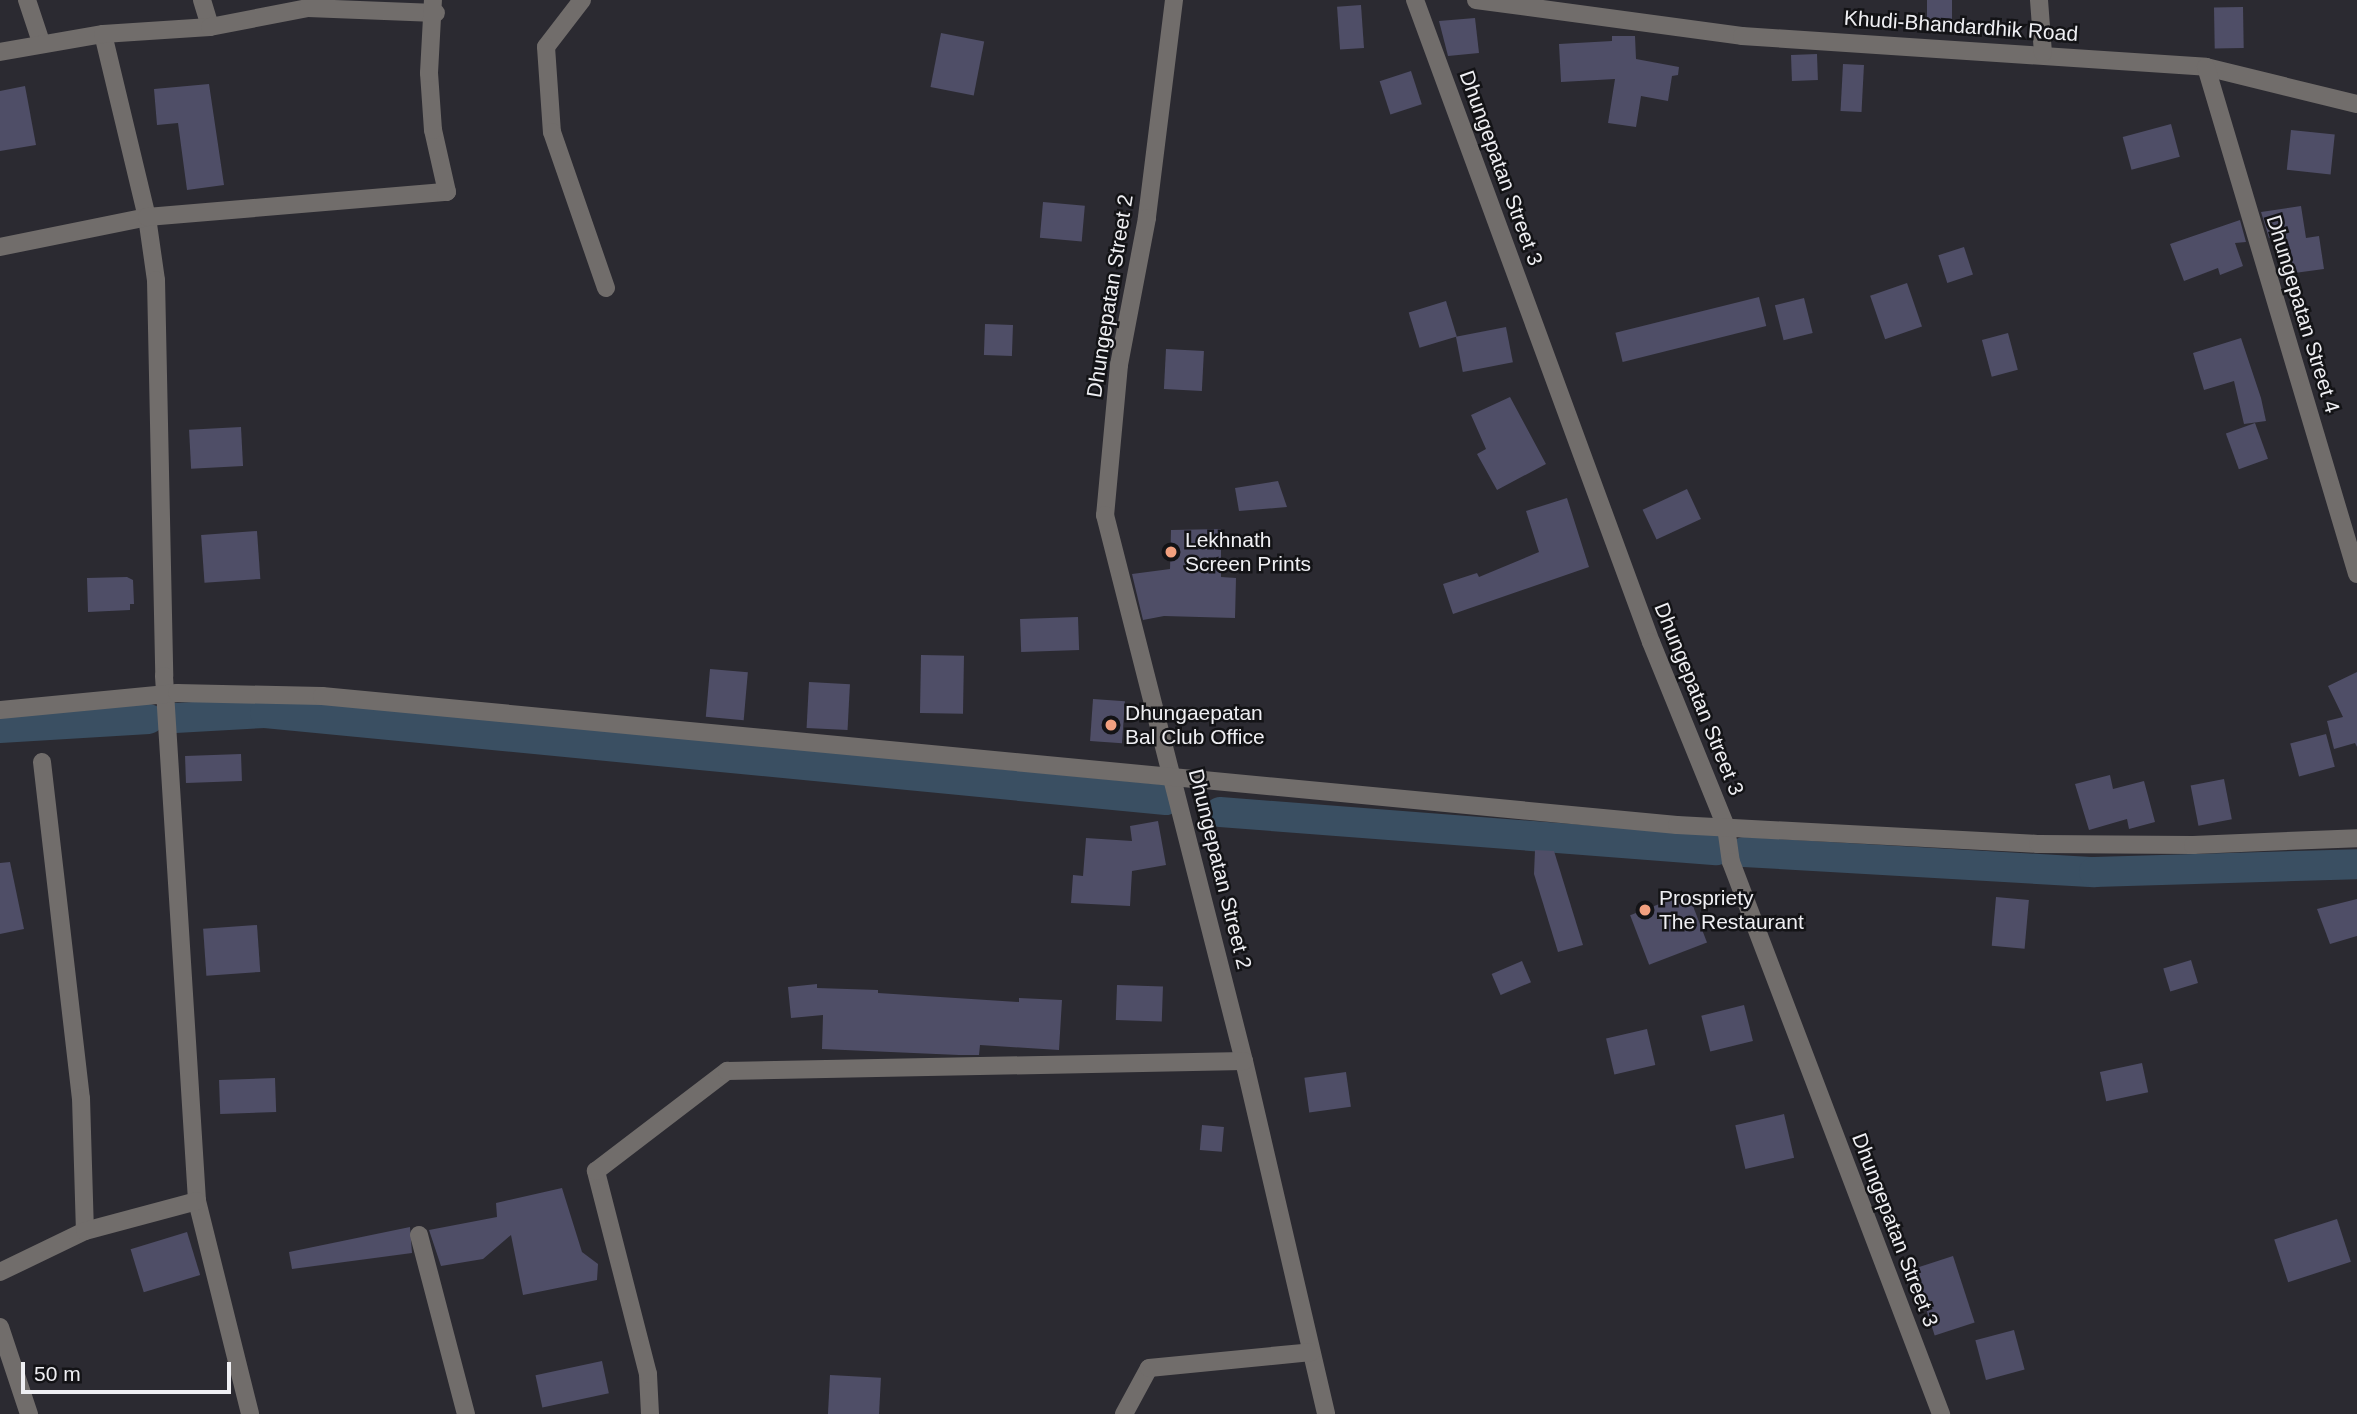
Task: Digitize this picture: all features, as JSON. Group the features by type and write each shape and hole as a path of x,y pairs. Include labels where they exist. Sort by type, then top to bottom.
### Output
{"street":[{"path":"27,0 41,42"},
{"path":"202,0 210,27"},
{"path":"582,0 546,47 552,132 606,288"},
{"name":"Dhungepatan Street 2","path":"1174,0 1147,218 1119,366 1105,515 1174,777 1244,1061 1326,1414"},
{"name":"Dhungepatan Street 3","path":"1415,0 1651,642 1726,827 1731,862 1941,1414"},
{"name":"Khudi-Bhandardhik Road","path":"1476,0 1742,36 2043,53 2206,67 2357,104"},
{"path":"2039,0 2043,53"},
{"path":"0,52 41,42 103,34 210,27 308,8 435,7 429,73 433,130 447,192 148,216 0,247"},
{"path":"103,34 148,216 156,280 165,694 197,1200 250,1414"},
{"name":"Dhungepatan Street 4","path":"2206,67 2357,574"},
{"path":"0,710 165,694 322,696 1726,827 2038,844 2193,845 2357,838"},
{"path":"42,762 81,1098 85,1231"},
{"path":"650,1414 648,1374 596,1171 727,1071 1244,1061"},
{"path":"0,1272 85,1231 197,1200"},
{"path":"419,1235 466,1414"},
{"path":"0,1327 29,1414"},
{"path":"1124,1414 1149,1368 1311,1352"}],"building":[{"path":"1927,0 1952,0 1952,32 1927,32"},
{"path":"1361,5 1364,48 1340,50 1337,7"},
{"path":"2243,7 2244,48 2215,48 2214,8"},
{"path":"1475,18 1479,53 1448,56 1439,21"},
{"path":"941,33 984,41 974,95 931,87"},
{"path":"1612,36 1635,36 1636,59 1679,67 1678,75 1672,76 1668,101 1641,96 1636,127 1608,123 1615,79 1561,82 1559,44 1612,41"},
{"path":"1817,54 1818,80 1792,81 1791,55"},
{"path":"1843,64 1864,65 1862,112 1841,111"},
{"path":"1411,71 1422,104 1390,114 1380,81"},
{"path":"209,84 224,185 187,190 178,123 157,125 154,89"},
{"path":"25,86 36,145 0,151 0,91"},
{"path":"2171,124 2180,157 2132,170 2123,137"},
{"path":"2291,130 2335,135 2331,174 2287,170"},
{"path":"1043,202 1085,206 1082,242 1040,238"},
{"path":"2301,206 2306,238 2319,236 2324,269 2287,274 2282,237 2269,238 2261,212"},
{"path":"2240,220 2246,242 2235,243 2243,266 2220,275 2218,268 2184,281 2170,244"},
{"path":"1964,247 1973,275 1947,283 1938,255"},
{"path":"1907,283 1922,326 1885,339 1870,296"},
{"path":"1759,297 1766,326 1623,362 1615,333"},
{"path":"1804,298 1813,333 1784,340 1775,305"},
{"path":"1446,301 1457,336 1420,348 1409,312"},
{"path":"985,324 1013,325 1012,356 984,355"},
{"path":"1506,327 1513,362 1463,372 1456,337"},
{"path":"2008,333 2018,370 1992,377 1982,340"},
{"path":"2241,338 2266,421 2244,424 2234,381 2204,390 2193,353"},
{"path":"1166,349 1204,351 1202,391 1164,389"},
{"path":"1510,397 1546,464 1497,490 1477,454 1486,449 1471,415"},
{"path":"2255,423 2268,459 2239,469 2226,434"},
{"path":"241,427 243,466 191,469 189,430"},
{"path":"1278,481 1287,507 1239,511 1235,488"},
{"path":"1687,489 1701,519 1657,540 1643,510"},
{"path":"1567,498 1589,567 1453,614 1443,584 1477,573 1479,577 1539,552 1526,511"},
{"path":"1221,529 1221,577 1236,578 1235,618 1164,616 1143,620 1132,574 1170,569 1171,530"},
{"path":"257,531 260,579 204,583 201,535"},
{"path":"127,577 133,580 134,604 130,604 130,610 88,612 87,578"},
{"path":"1078,617 1079,650 1021,652 1020,619"},
{"path":"921,655 964,656 963,714 920,713"},
{"path":"710,669 748,672 744,720 706,717"},
{"path":"2357,672 2357,747 2355,743 2334,749 2327,721 2343,717 2328,686"},
{"path":"809,682 850,684 848,730 807,728"},
{"path":"1093,699 1125,701 1122,743 1090,741"},
{"path":"2326,734 2335,767 2299,776 2290,744"},
{"path":"241,754 242,781 186,783 185,756"},
{"path":"2110,775 2113,789 2144,781 2155,822 2129,829 2127,819 2089,830 2075,784"},
{"path":"2224,779 2232,819 2198,826 2191,785"},
{"path":"1158,821 1166,865 1132,871 1130,906 1071,903 1073,875 1083,876 1086,838 1132,841 1130,826"},
{"path":"1535,850 1554,851 1583,945 1558,952 1534,874"},
{"path":"10,862 24,929 0,934 0,863"},
{"path":"1688,893 1707,942 1649,965 1630,915"},
{"path":"1996,897 2029,900 2025,949 1992,946"},
{"path":"2357,899 2357,936 2330,944 2317,909"},
{"path":"257,925 260,972 206,976 203,929"},
{"path":"2191,960 2198,983 2170,991 2163,968"},
{"path":"1522,961 1531,982 1501,995 1492,974"},
{"path":"817,984 817,988 878,990 878,993 1019,1002 1019,998 1062,1000 1059,1050 980,1045 979,1055 959,1055 822,1049 823,1015 791,1018 788,987"},
{"path":"1117,985 1163,987 1162,1022 1116,1020"},
{"path":"1744,1005 1753,1041 1710,1052 1701,1016"},
{"path":"1647,1029 1655,1065 1614,1074 1606,1038"},
{"path":"2142,1063 2148,1092 2106,1101 2100,1072"},
{"path":"1346,1072 1351,1107 1309,1113 1304,1078"},
{"path":"275,1078 276,1112 220,1114 219,1080"},
{"path":"1784,1114 1794,1158 1745,1169 1735,1125"},
{"path":"1202,1125 1224,1127 1222,1152 1200,1150"},
{"path":"562,1188 582,1252 598,1264 597,1280 523,1295 511,1235 483,1259 441,1266 429,1230 497,1217 496,1203"},
{"path":"2337,1219 2351,1262 2288,1282 2274,1239"},
{"path":"410,1227 412,1253 292,1269 289,1252"},
{"path":"187,1232 200,1275 144,1292 131,1249"},
{"path":"1953,1256 1975,1323 1935,1336 1913,1269"},
{"path":"2014,1330 2025,1370 1986,1380 1975,1340"},
{"path":"602,1361 609,1393 542,1407 535,1375"},
{"path":"830,1375 881,1378 879,1414 828,1414"}],"waterway":[{"path":"175,718 265,713 1166,800"},
{"path":"0,728 149,719"},
{"path":"1220,812 1717,850"},
{"path":"1744,852 2094,872 2357,864"}],"place":[{"name":"Lekhnath Screen Prints","path":"1171,552"},
{"name":"Dhungaepatan Bal Club Office","path":"1111,725"},
{"name":"Prospriety The Restaurant","path":"1645,910"}]}
